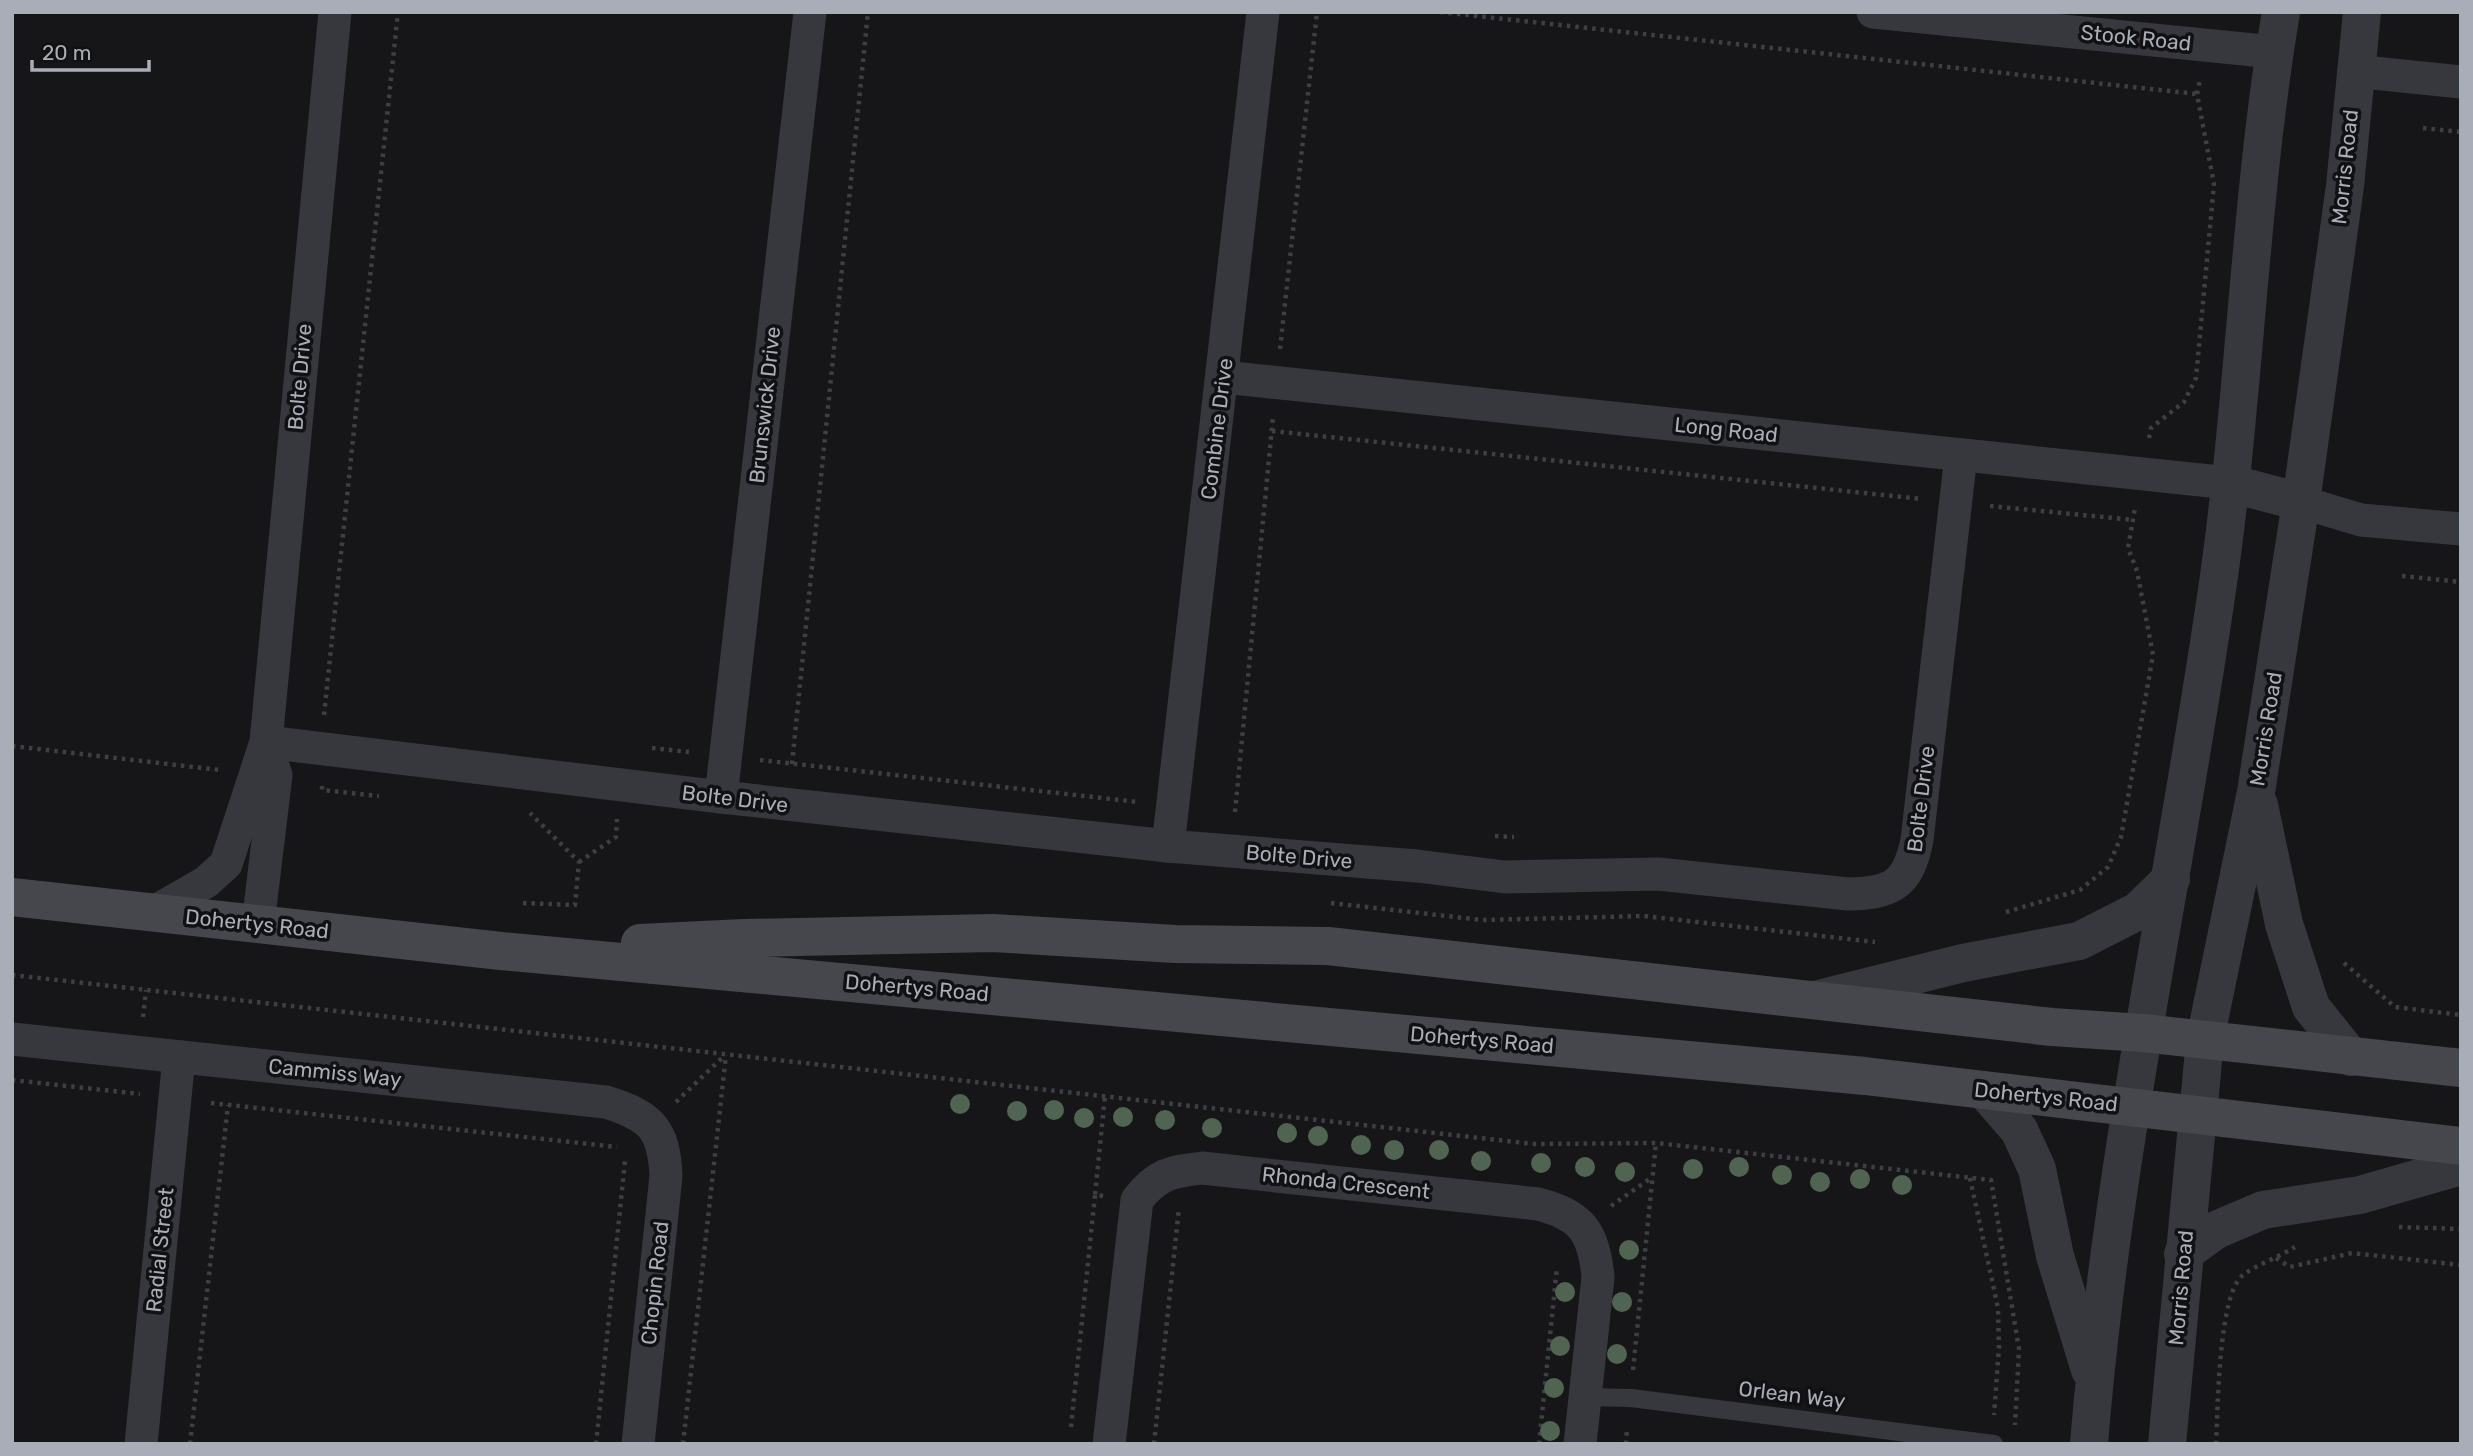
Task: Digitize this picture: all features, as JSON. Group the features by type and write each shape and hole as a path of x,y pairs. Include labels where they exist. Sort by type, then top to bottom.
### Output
{"main road":[{"name":"Dohertys Road","path":"12,897 501,951 1865,1076 1986,1092 2133,1105 2461,1146"},
{"name":"Dohertys Road","path":"501,951 744,938 993,933 1175,944 1328,946 2052,1027 2143,1033 2461,1068"}],"street":[{"name":"Bolte Drive","path":"154,912 206,882 226,864 266,742 335,12"},
{"name":"Brunswick Drive","path":"721,797 810,12"},
{"name":"Combine Drive","path":"1168,846 1263,12"},
{"name":"Stook Road","path":"1873,12 2274,52"},
{"path":"2089,1444 2094,1382 2143,1033 2171,879 2218,586 2274,52 2281,12"},
{"name":"Morris Road","path":"2167,1444 2183,1254 2206,1040 2256,792 2301,502 2345,186 2354,71 2362,12"},
{"path":"2354,71 2461,82"},
{"name":"Long Road","path":"1223,377 2229,483"},
{"name":"Bolte Drive","path":"266,742 721,797 1168,846 1416,866 1505,877 1658,874 1848,894 1877,894 1898,884 1913,862 1961,455"},
{"path":"2229,483 2361,520 2461,529"},
{"name":"Bolte Drive","path":"258,924 276,775 266,742"},
{"path":"2256,792 2284,924 2311,1007 2351,1057"},
{"path":"1819,999 1963,963 2079,941 2138,911 2171,879"},
{"name":"Cammiss Way","path":"12,1039 606,1102 630,1110 653,1124"},
{"name":"Radial Street","path":"141,1444 180,1057"},
{"path":"1986,1092 2019,1130 2037,1169 2055,1256 2094,1382"},
{"name":"Chopin Road","path":"638,1444 666,1176 665,1152 653,1124"},
{"path":"2183,1254 2216,1230 2263,1210 2360,1195 2461,1167"},
{"name":"Rhonda Crescent","path":"1109,1444 1136,1200 1152,1180 1174,1172 1202,1168 1538,1204 1563,1210 1585,1228 1595,1251 1598,1277 1580,1444"}],"lane":[{"name":"Orlean Way","path":"1585,1397 1630,1398 1993,1444"}],"path":[{"path":"387,797 322,790 321,749 398,12"},
{"path":"792,764 868,12"},
{"path":"1440,12 2197,94 2214,184 2196,378 2184,401 2151,428"},
{"path":"2423,128 2461,132"},
{"path":"1272,431 2134,520"},
{"path":"1995,915 2080,890 2108,867 2121,837 2153,655 2137,570 2128,548"},
{"path":"2402,576 2461,582"},
{"path":"324,714 338,716"},
{"path":"12,746 255,774"},
{"path":"650,748 1248,813"},
{"path":"579,862 616,837 620,785"},
{"path":"519,811 532,813 579,862 576,905 523,903"},
{"path":"1492,835 1520,838"},
{"path":"1331,903 1482,920 1644,916 1876,942 1888,940"},
{"path":"2344,962 2395,1007 2461,1015"},
{"path":"12,975 1534,1144 1656,1143 1991,1180 2019,1349 2014,1430"},
{"path":"683,1444 726,1055"},
{"path":"12,1080 626,1148 596,1444"},
{"path":"190,1444 228,1105"},
{"path":"1626,1444 1656,1143"},
{"path":"1970,1178 1998,1308 1999,1347 1993,1444"},
{"path":"1070,1430 1095,1195"},
{"path":"1154,1444 1180,1203"},
{"path":"2216,1444 2220,1366 2228,1303 2241,1276 2276,1258 2290,1267 2352,1253 2461,1265"}]}
